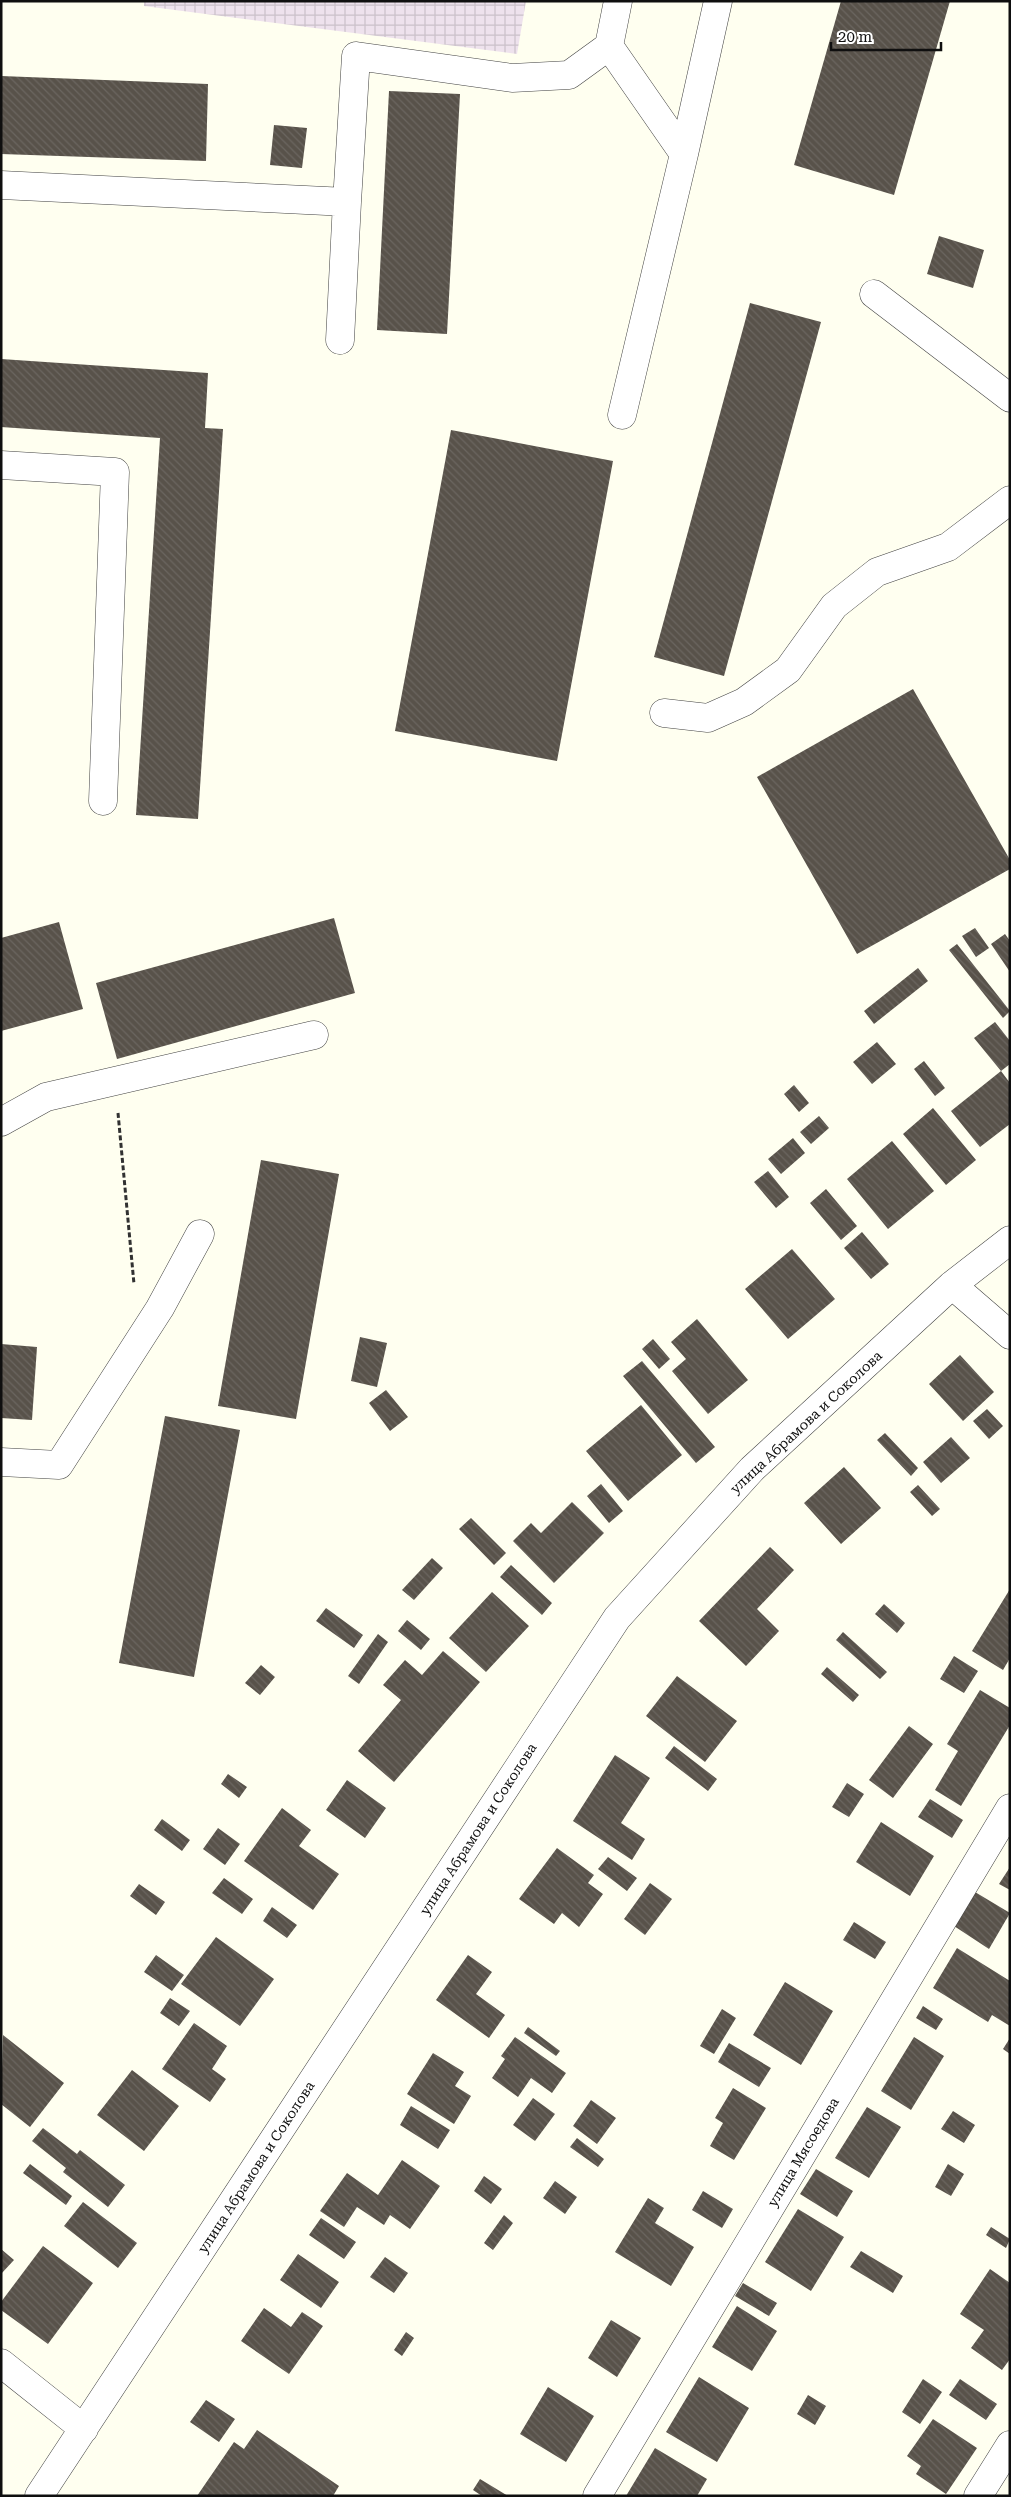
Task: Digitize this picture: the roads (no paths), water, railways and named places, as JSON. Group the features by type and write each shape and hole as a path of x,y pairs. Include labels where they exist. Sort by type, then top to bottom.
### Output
{"street":[{"path":"340,340 356,56 522,78 569,75 609,46 618,1"},
{"path":"622,415 718,1"},
{"path":"609,46 684,154"},
{"path":"1,185 347,202"},
{"path":"874,294 1010,398"},
{"path":"1,466 115,472 103,801"},
{"path":"664,713 708,718 744,702 788,670 834,606 877,572 948,547 1010,500"},
{"path":"1,1122 46,1097 314,1035"},
{"path":"1,1462 59,1465 160,1308 200,1234"},
{"name":"улица Абрамова и Соколова","path":"39,2496 617,1618 752,1469 952,1285 1010,1240"},
{"path":"952,1285 1010,1335"},
{"name":"улица Мясоедова","path":"597,2496 1010,1808"},
{"path":"1,2363 84,2428"},
{"path":"978,2496 1010,2445"}]}
